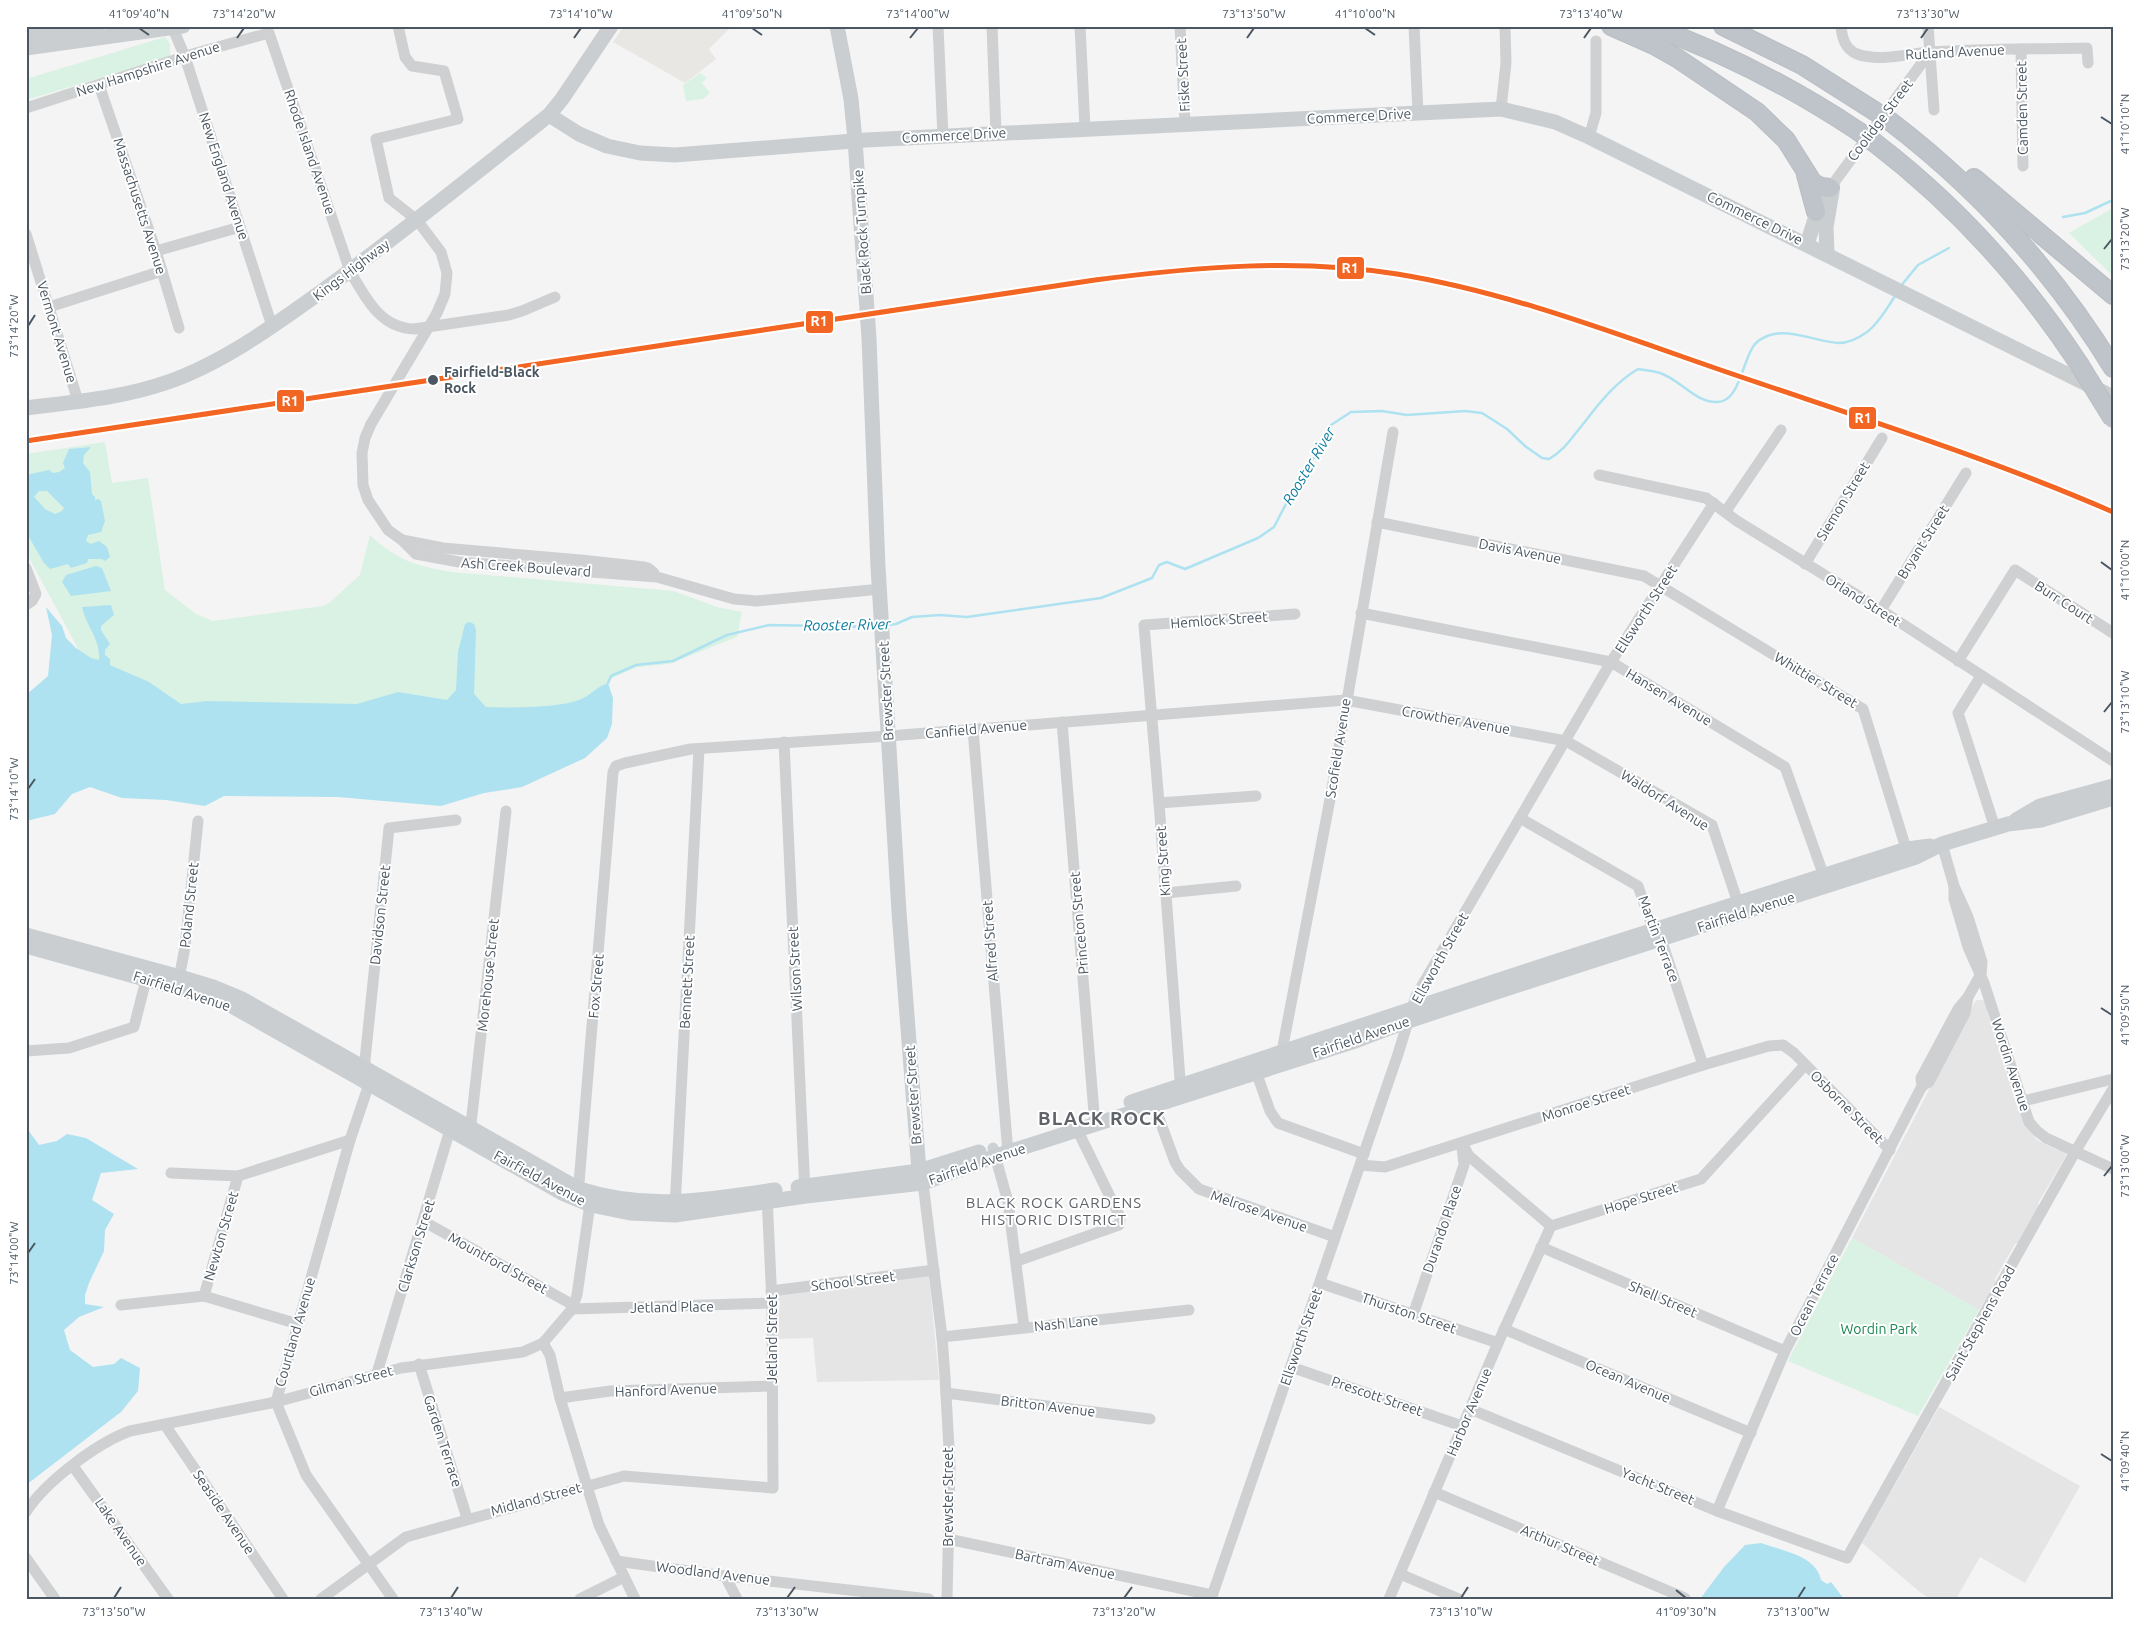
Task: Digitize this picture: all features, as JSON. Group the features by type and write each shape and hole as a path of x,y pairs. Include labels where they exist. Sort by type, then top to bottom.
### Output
{"highway":[{"path":"1611,26 1654,45 1677,58 1757,112 1786,140 1810,180 1817,186 1830,188"},
{"path":"1650,26 1714,51 1764,75 1812,102 1875,143 1924,183 1984,241 2037,304 2079,364 2113,418"},
{"path":"1723,26 1777,52 1826,79 1939,149 2113,295"},
{"path":"1892,119 1961,180 2007,226 2055,284 2113,368"},
{"path":"1805,172 1811,187 1816,212"}],"main road":[{"path":"26,37 97,26"},
{"name":"Kings Highway","path":"26,408 138,390 170,381 222,356 272,326 350,271 417,220 549,115 562,99 611,26"},
{"name":"Black Rock Turnpike","path":"837,26 852,106 855,140 869,338 881,589"},
{"path":"26,48 176,27"},
{"name":"Commerce Drive","path":"549,115 607,146 640,154 675,155 855,140 943,137 1185,123 1501,110 1555,122 1589,137 1827,253 1905,294 2113,397"},
{"path":"1827,253 1826,227 1832,192 1830,188"},
{"name":"Coolidge Street","path":"1807,244 1816,212 1825,193 1830,188"},
{"name":"Brewster Street","path":"881,589 899,912 921,1177"},
{"name":"Fairfield Avenue","path":"26,935 58,948 179,983 213,987 469,1135 584,1197 630,1213 675,1209 921,1177 1446,1003 1908,854 2001,826 2041,820 2111,787"},
{"name":"Fairfield Avenue","path":"26,946 58,948"}],"street":[{"name":"Ash Creek Boulevard","path":"398,26 405,57 412,66 444,71 458,119 376,139 389,198 417,220 441,252 447,273 445,294 437,313 371,424 365,438 362,453 362,484 368,500 388,530 402,540 443,548 644,567 648,568 657,577 734,598 757,601 881,589"},
{"path":"938,26 943,137"},
{"path":"992,26 996,133"},
{"path":"1080,26 1086,128"},
{"name":"Fiske Street","path":"1180,26 1185,123"},
{"path":"1414,26 1418,113"},
{"path":"1501,110 1506,63 1505,26"},
{"name":"Rutland Avenue","path":"1841,26 1842,39 1847,46 1854,53 1864,56 1874,57 1930,52 2087,48 2088,63"},
{"path":"1928,26 1934,110"},
{"name":"New England Avenue","path":"176,27 272,326"},
{"name":"New Hampshire Avenue","path":"26,108 185,57 269,33"},
{"name":"Rhode Island Avenue","path":"269,33 350,271 369,303 385,320 402,328 414,329 509,315 522,312 555,297"},
{"path":"1589,137 1596,113 1596,41"},
{"name":"Camden Street","path":"2021,49 2024,166"},
{"name":"Coolidge Street","path":"1830,188 1930,52"},
{"name":"Massachusetts Avenue","path":"98,85 156,251 179,328"},
{"path":"156,251 240,227"},
{"name":"Vermont Avenue","path":"26,234 78,401"},
{"path":"49,307 162,271"},
{"path":"1726,511 1781,430"},
{"name":"Scofield Avenue","path":"1284,1057 1394,432"},
{"name":"Siemon Street","path":"1804,564 1882,438"},
{"name":"Bryant Street","path":"1881,610 1966,473"},
{"name":"Orland Street","path":"1599,475 1706,498 1804,564 1881,610 2113,760"},
{"name":"Ellsworth Street","path":"1211,1597 1419,992 1611,662 1714,503"},
{"name":"Davis Avenue","path":"1377,522 1644,576 1660,586"},
{"name":"Burr Court","path":"1958,661 2015,570 2113,633"},
{"path":"27,604 36,594 28,571"},
{"name":"Whittier Street","path":"1660,586 1863,709 1908,854"},
{"name":"Hansen Avenue","path":"1361,613 1611,662 1785,767 1826,881"},
{"name":"Hemlock Street","path":"1144,626 1295,614"},
{"name":"King Street","path":"1144,626 1180,1091"},
{"path":"1981,676 1958,713 2001,826"},
{"name":"Canfield Avenue","path":"613,772 616,766 620,764 699,749 1346,700"},
{"name":"Crowther Avenue","path":"1346,700 1566,741"},
{"name":"Princeton Street","path":"1062,722 1095,1120"},
{"name":"Alfred Street","path":"973,729 1001,1150 1024,1327"},
{"name":"Waldorf Avenue","path":"1566,741 1712,825 1740,908"},
{"name":"Wilson Street","path":"784,742 805,1191"},
{"name":"Bennett Street","path":"675,1209 699,749"},
{"name":"Fox Street","path":"584,1197 613,772"},
{"path":"1159,803 1256,796"},
{"name":"Morehouse Street","path":"469,1135 506,811"},
{"name":"Martin Terrace","path":"1520,818 1638,886 1664,948 1703,1065"},
{"name":"Davidson Street","path":"367,1076 365,1060 388,828 456,820"},
{"name":"Poland Street","path":"179,983 185,947 198,821"},
{"name":"Wordin Avenue","path":"1942,844 1954,886 1954,899 1968,946 1981,974 2030,1122 2036,1131 2075,1152 2113,1169"},
{"path":"1166,893 1236,886"},
{"path":"26,1051 69,1048 134,1027 147,974"},
{"name":"Ocean Terrace","path":"1717,1511 1785,1351 1922,1086 1929,1082 1965,1013 1968,998 1981,974"},
{"name":"Monroe Street","path":"1254,1067 1270,1111 1278,1123 1385,1167 1703,1065 1769,1046 1783,1045 1805,1065"},
{"name":"Osborne Street","path":"1805,1065 1890,1150"},
{"name":"Hope Street","path":"1551,1226 1702,1179 1805,1065"},
{"name":"Courtland Avenue","path":"367,1076 367,1090 350,1140 276,1402 306,1475 393,1599"},
{"path":"2023,1101 2113,1079"},
{"name":"Saint Stephens Road","path":"1847,1558 2075,1152 2113,1089"},
{"name":"Melrose Avenue","path":"1153,1100 1175,1162 1180,1170 1199,1189 1335,1237"},
{"name":"Clarkson Street","path":"377,1373 452,1125"},
{"path":"1017,1262 1118,1225 1119,1215 1075,1125"},
{"path":"171,1172 238,1176 350,1140"},
{"path":"1462,1143 1468,1156 1551,1226"},
{"name":"Durando Place","path":"1413,1315 1464,1165 1462,1143"},
{"name":"Newton Street","path":"204,1296 238,1176"},
{"name":"Brewster Street","path":"921,1177 942,1337 946,1393 950,1466 947,1599"},
{"name":"Jetland Street","path":"767,1196 772,1303 773,1488"},
{"path":"584,1197 579,1286 572,1307 544,1343 550,1355 560,1398 598,1525 635,1599"},
{"name":"Mountford Street","path":"423,1222 572,1307"},
{"name":"Harbor Avenue","path":"1389,1599 1504,1329 1551,1226"},
{"name":"Shell Street","path":"1540,1248 1785,1351"},
{"name":"School Street","path":"771,1291 934,1270"},
{"name":"Thurston Street","path":"1320,1283 1498,1343"},
{"path":"121,1305 204,1296 298,1324"},
{"name":"Jetland Place","path":"572,1307 772,1303"},
{"name":"Nash Lane","path":"942,1337 1189,1310"},
{"name":"Ocean Avenue","path":"1504,1329 1751,1433"},
{"name":"Gilman Street","path":"26,1512 49,1485 103,1443 117,1435 276,1402 377,1373 418,1364 515,1353 544,1343"},
{"name":"Garden Terrace","path":"418,1364 467,1518"},
{"name":"Prescott Street","path":"1291,1367 1462,1426"},
{"name":"Hanford Avenue","path":"560,1398 610,1391 772,1386"},
{"name":"Britton Avenue","path":"946,1393 1150,1419"},
{"name":"Yacht Street","path":"1470,1409 1717,1511 1847,1558"},
{"name":"Seaside Avenue","path":"165,1425 283,1599"},
{"name":"Lake Avenue","path":"74,1466 168,1599"},
{"name":"Midland Street","path":"321,1599 406,1536 587,1485 624,1476 773,1488"},
{"name":"Arthur Street","path":"1434,1492 1685,1598"},
{"name":"Bartram Avenue","path":"948,1539 1211,1597"},
{"path":"26,1558 55,1599"},
{"name":"Woodland Avenue","path":"616,1560 725,1576 929,1599"},
{"path":"1400,1574 1459,1599"},
{"path":"725,1576 737,1599"},
{"path":"580,1599 624,1577"}],"shaded area":[{"path":"624,26 732,26 709,49 716,59 685,83 613,42"},
{"path":"1977,1000 1984,1000 1988,1008 1987,1012 2018,1109 2022,1112 2027,1128 2037,1140 2057,1150 2062,1149 2065,1151 2066,1156 2038,1203 2039,1207 1995,1279 1996,1284 1979,1310 1852,1238"},
{"path":"929,1276 939,1380 817,1382 813,1338 775,1339 779,1330 780,1306 780,1301 776,1298 776,1295"},
{"path":"1939,1407 2080,1486 2025,1583 1980,1557 1956,1599 1931,1599 1921,1593 1862,1543"}],"green space":[{"path":"165,37 170,44 170,57 26,100 26,79"},
{"path":"700,73 707,78 702,83 710,93 703,99 686,101 683,85"},
{"path":"2113,208 2113,276 2069,233"},
{"path":"105,442 112,483 148,478 165,590 196,614 213,621 323,606 329,603 360,575 370,535 380,544 408,561 451,572 674,591 717,607 742,612 737,637 669,664 637,667 614,677 596,692 586,712 187,724 96,682 26,552 26,454"},
{"name":"Wordin Park","path":"1852,1238 1979,1310 1918,1416 1788,1361"}],"water":[{"path":"91,447 84,455 83,463 90,472 92,494 95,500 101,501 105,521 101,532 88,535 86,541 91,544 99,541 107,547 110,557 105,561 102,559 88,559 87,563 71,568 68,564 50,569 44,563 26,532 26,475 49,470 53,473 59,472 65,468 63,463 69,449","holes":["39,491 47,491 64,508 62,511 55,514 45,509 34,497"]},
{"path":"96,566 102,568 111,591 71,596 62,582 66,575"},
{"path":"111,605 114,615 101,626 101,630 110,644 105,650 105,655 110,659 110,665 149,682 181,704 207,701 357,704 398,692 447,700 456,690 458,652 465,624 469,622 474,624 476,630 474,694 486,707 533,707 569,703 583,698 608,683 613,698 612,724 607,738 585,758 522,787 484,793 441,806 338,797 224,796 205,806 166,800 122,798 90,787 72,794 55,814 26,821 26,695 48,676 52,635 46,607 62,626 66,638 76,648 91,658 99,660 96,639 82,607"},
{"path":"26,1127 39,1145 57,1141 67,1134 86,1138 138,1169 101,1173 92,1200 114,1214 105,1230 104,1251 89,1283 85,1295 85,1304 104,1307 79,1317 64,1330 70,1350 93,1367 114,1364 121,1358 140,1368 138,1391 121,1412 26,1485"},
{"path":"1761,1543 1805,1559 1818,1572 1821,1580 1827,1584 1831,1582 1844,1599 1700,1599 1724,1567 1745,1545"}],"waterway":[{"name":"Rooster River","path":"2063,217 2085,213 2113,200"},
{"name":"Rooster River","path":"1900,287 1918,265 1949,248"},
{"name":"Rooster River","path":"888,625 896,624 912,617 940,615 967,617 1101,598 1152,578 1159,565 1167,562 1185,569 1258,538 1274,527 1304,469 1320,451 1331,425 1351,412 1382,411 1407,415 1465,411 1482,413 1507,429 1525,446 1542,458 1549,459 1568,443 1608,393 1638,369 1658,372 1668,376 1694,395 1709,401 1725,400 1736,388 1751,350 1764,337 1785,333 1829,342 1843,343 1850,341 1867,332 1895,296"},
{"name":"Rooster River","path":"608,683 611,676 636,665 673,661 727,635 769,625 878,627"}],"transit line":[{"name":"R1","path":"26,441 1095,280 1208,268 1284,265 1322,266 1397,274 1443,283 1533,306 1934,443 2069,493 2113,512"}],"place":[{"name":"Fairfield-Black Rock","path":"433,380"}],"district":[{"name":"BLACK ROCK","path":"1102,1118"},
{"name":"BLACK ROCK GARDENS HISTORIC DISTRICT","path":"1054,1212"}]}
